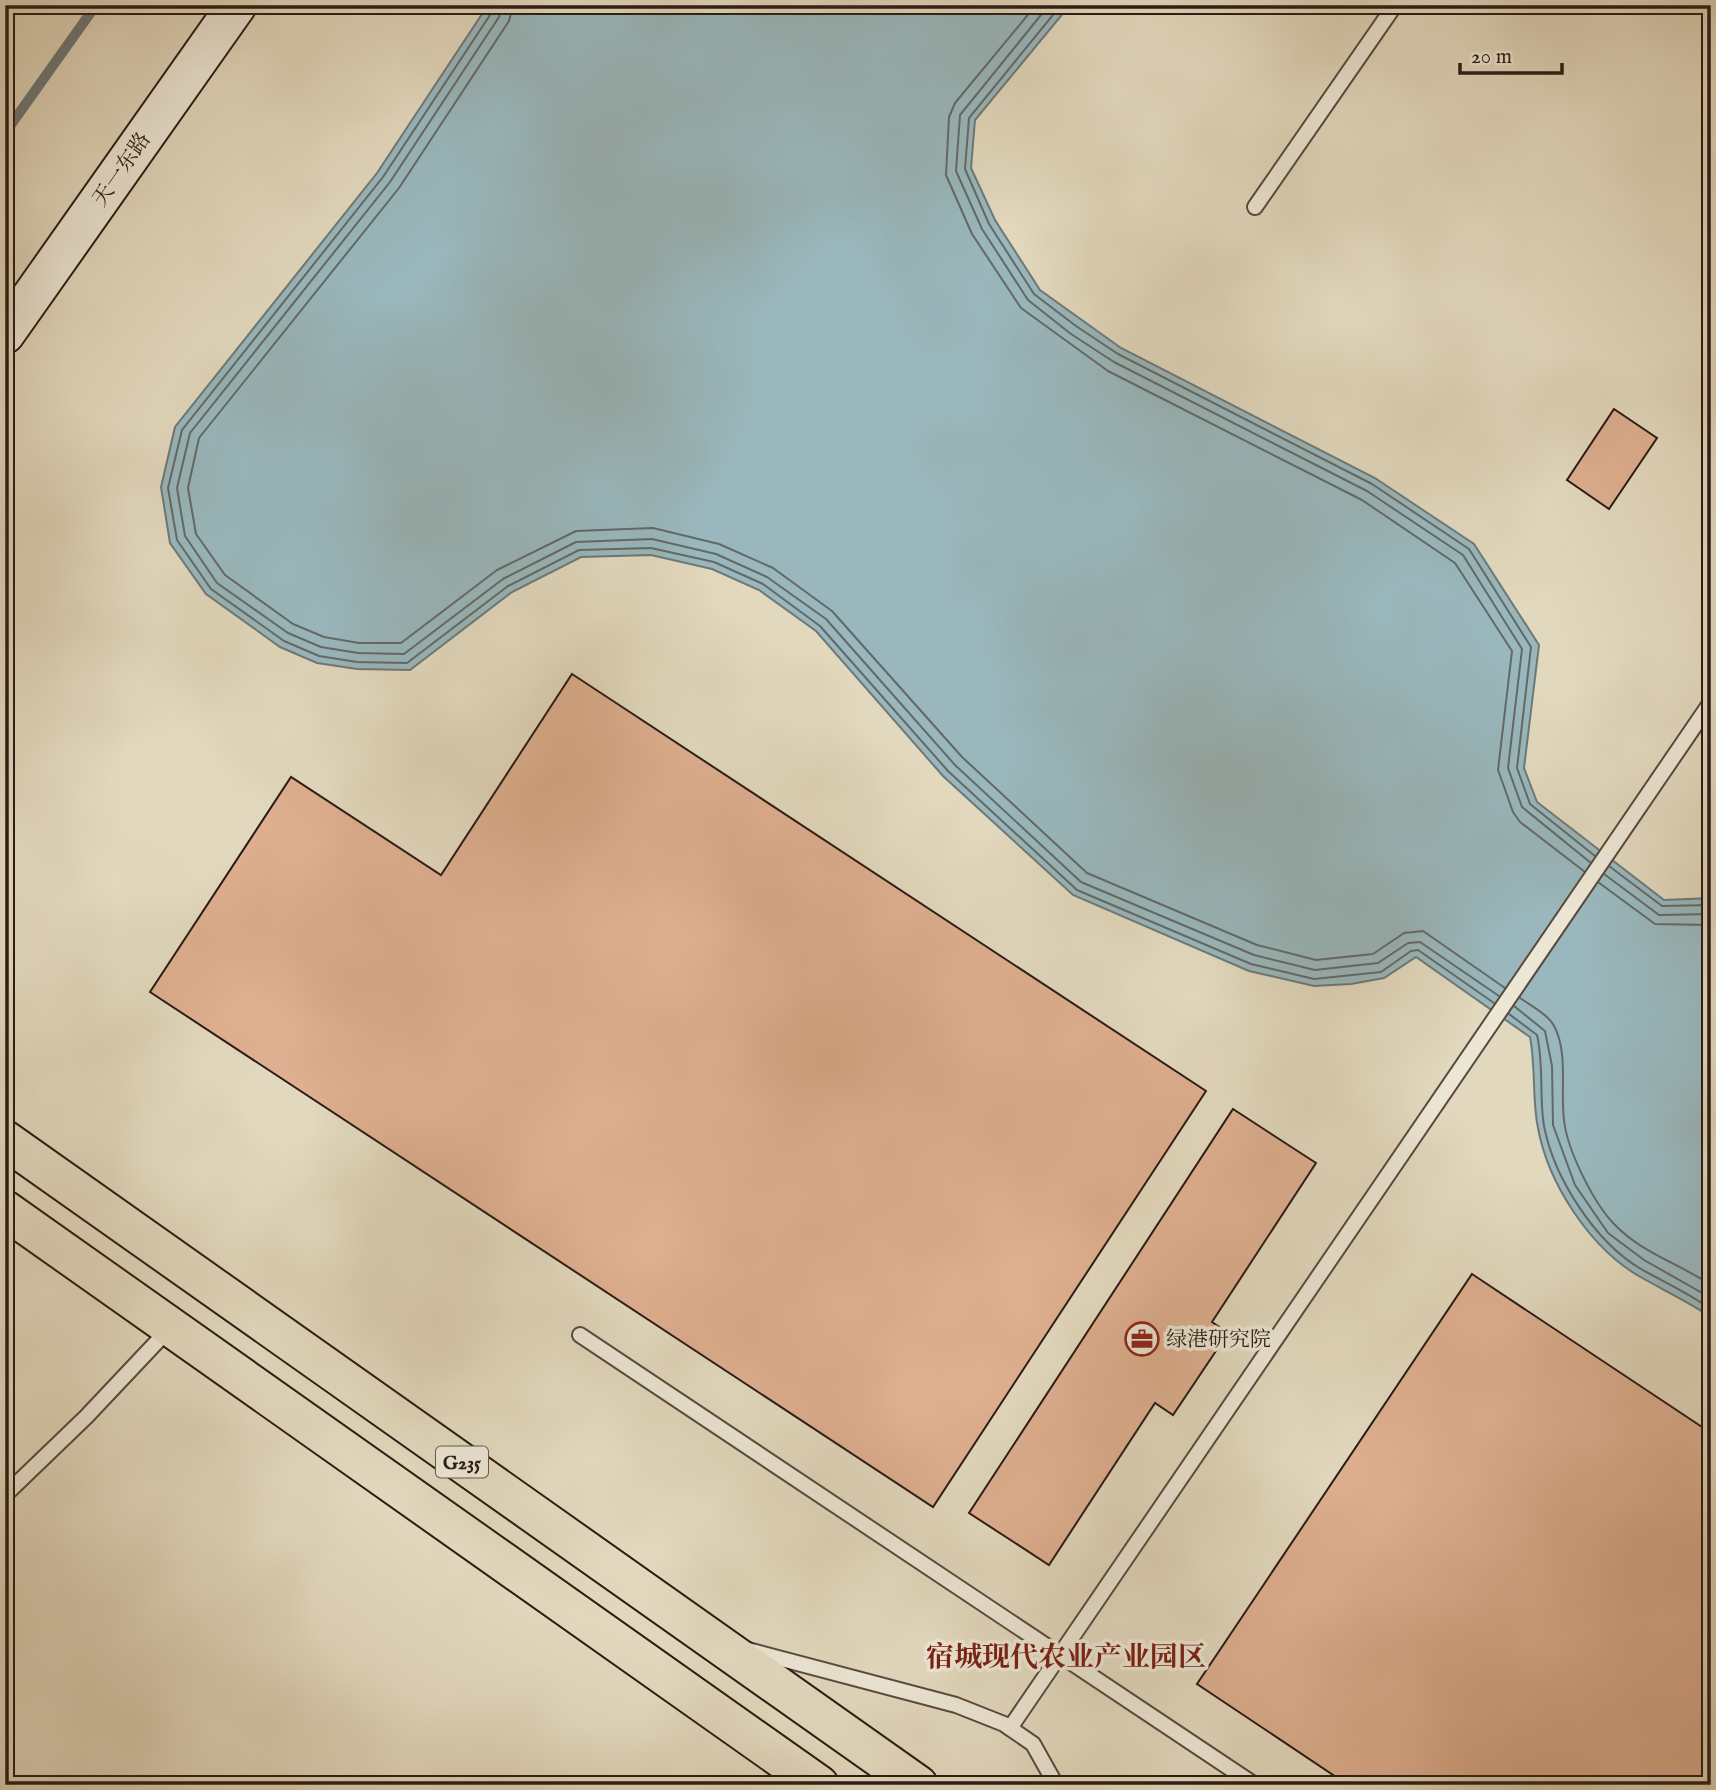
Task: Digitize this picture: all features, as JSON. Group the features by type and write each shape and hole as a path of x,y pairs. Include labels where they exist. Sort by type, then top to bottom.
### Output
{"highway":[{"name":"G235","path":"5,1140 918,1785"},
{"name":"G235","path":"5,1210 819,1785"}],"main road":[{"name":"天一东路","path":"5,334 237,5"}],"lane":[{"path":"1255,207 1395,5"},
{"path":"1010,1728 1711,702"},
{"path":"5,1495 86,1417 171,1326"},
{"path":"580,1335 1255,1785"},
{"path":"714,1641 956,1705 1010,1728 1033,1744 1056,1785"}],"water":[{"path":"488,5 1070,5 975,120 971,168 995,220 1040,290 1121,348 1375,478 1474,544 1539,645 1524,768 1537,802 1664,900 1711,898 1711,1317 1619,1263 1587,1230 1573,1211 1543,1149 1536,1117 1530,1037 1416,957 1384,978 1351,984 1314,986 1249,971 1073,895 943,776 816,631 759,590 712,569 651,555 581,557 512,592 410,670 357,669 317,663 280,647 206,594 170,543 161,487 175,427 377,173"}],"building":[{"path":"1614,409 1657,438 1609,509 1567,480"},
{"path":"572,674 1206,1091 933,1507 150,992 291,777 441,875"},
{"path":"1233,1109 1316,1163 1212,1322 1228,1333 1173,1415 1155,1403 1049,1565 969,1513"},
{"path":"1472,1274 1711,1433 1711,1785 1348,1785 1197,1684"}],"waterway":[{"path":"5,133 96,5"}],"place":[{"name":"绿港研究院","path":"1142,1339"}],"district":[{"name":"宿城现代农业产业园区","path":"1066,1656"}]}
